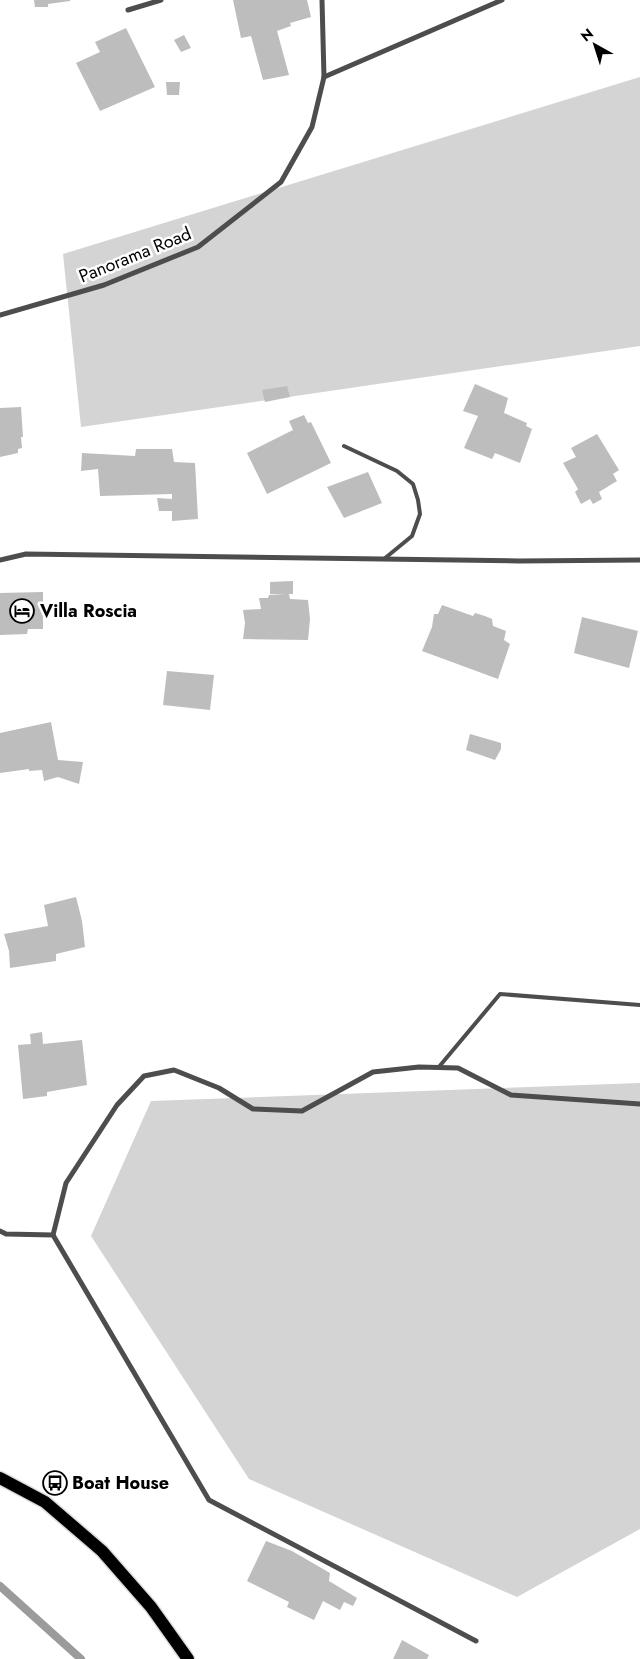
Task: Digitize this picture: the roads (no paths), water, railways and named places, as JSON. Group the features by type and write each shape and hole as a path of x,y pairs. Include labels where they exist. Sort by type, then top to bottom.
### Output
{"main road":[{"path":"0,1478 45,1502 102,1551 151,1607 188,1659"}],"street":[{"path":"128,10 161,0"},
{"name":"Panorama Road","path":"0,315 104,285 198,247 281,182 312,127 324,77 322,0"},
{"path":"324,77 502,0"},
{"path":"0,560 26,554 519,561 640,560"},
{"path":"476,1641 209,1500 53,1235 66,1183 117,1105 144,1076 174,1070 219,1088 253,1110 302,1111 373,1072 419,1067 458,1068 511,1095 640,1104"},
{"path":"0,1231 6,1234 53,1235"}],"lane":[{"path":"344,446 397,471 412,484 418,500 420,514 412,536 384,559"},
{"path":"438,1068 500,994 640,1005"}],"waterway":[{"path":"0,1586 81,1659"}],"place":[{"name":"Villa Roscia","path":"22,611"},
{"name":"Boat House","path":"55,1483"}]}
